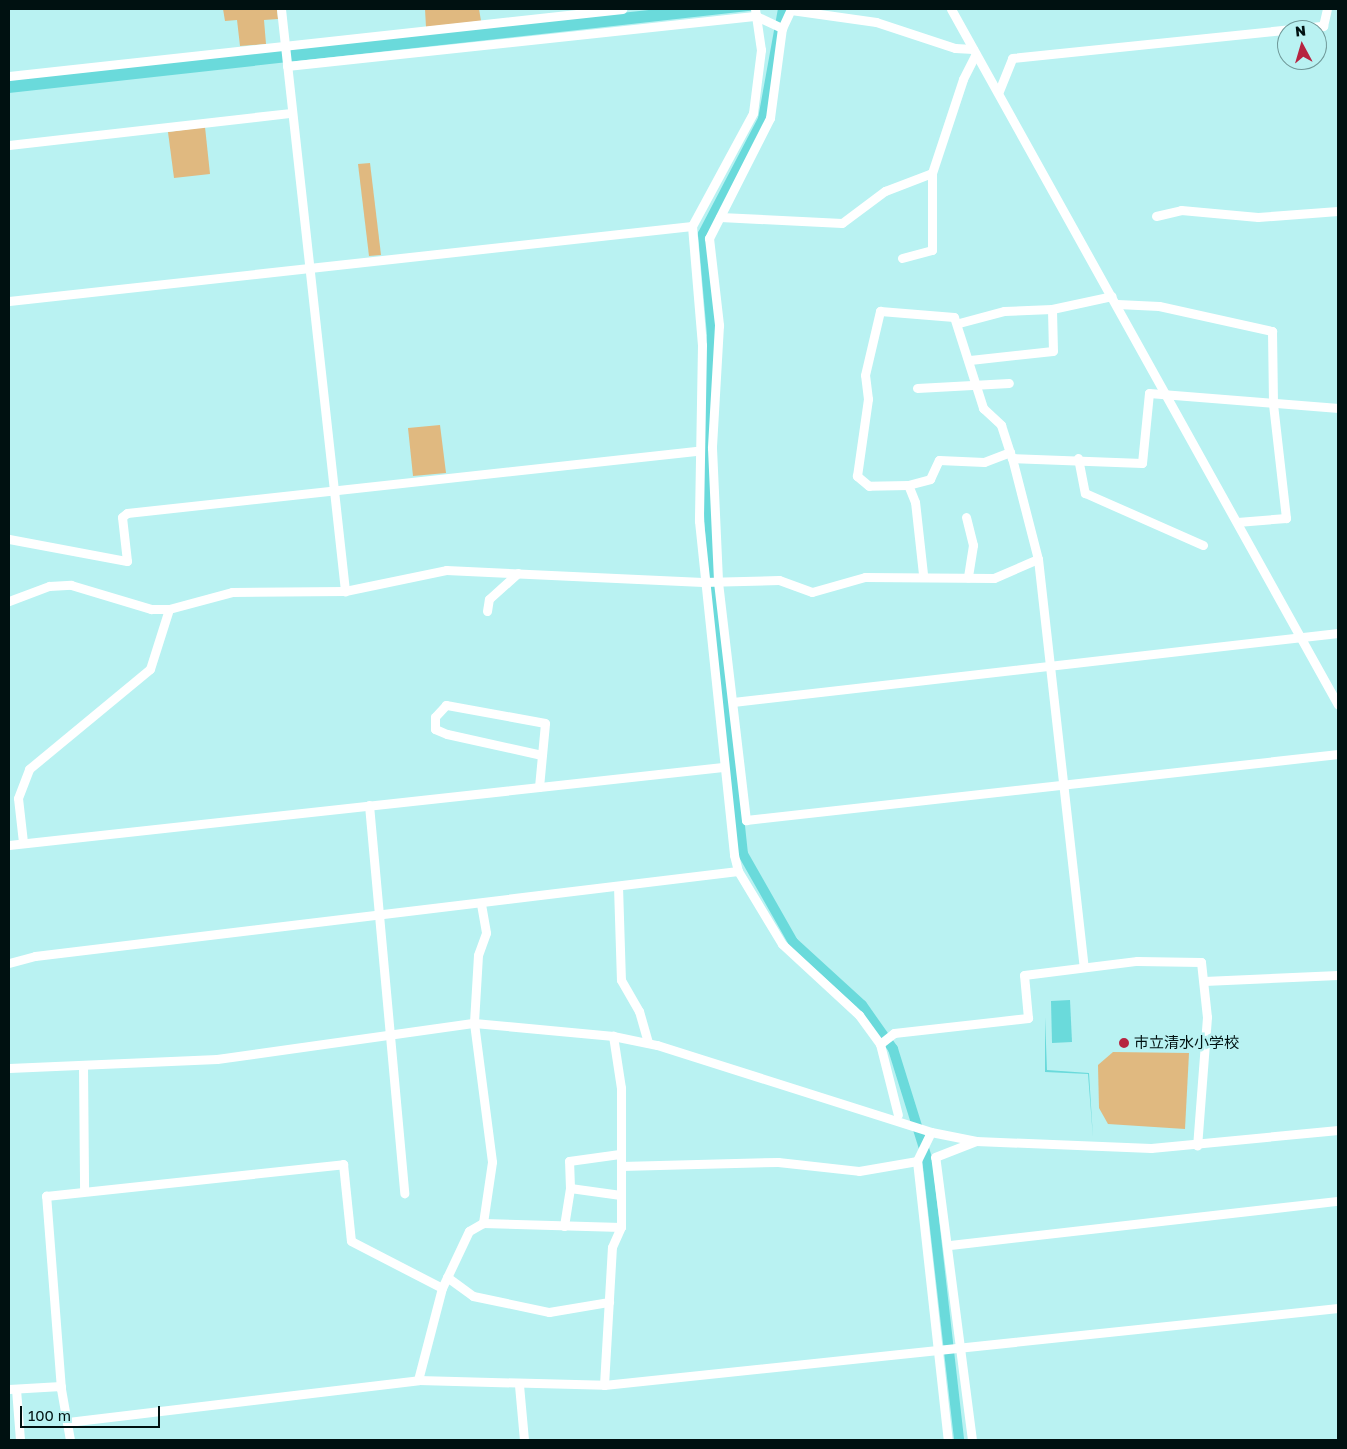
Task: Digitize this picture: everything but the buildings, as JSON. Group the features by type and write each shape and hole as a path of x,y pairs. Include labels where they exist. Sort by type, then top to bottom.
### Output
{"street":[{"path":"281,9 345,591"},
{"path":"9,76 622,9"},
{"path":"975,51 954,48 876,22 791,9 782,28 770,118 709,238 719,325 712,448 718,582 746,820 1338,754"},
{"path":"951,9 999,91 1338,705"},
{"path":"999,91 1012,58 1323,26 1327,9"},
{"path":"287,66 755,12 782,28"},
{"path":"755,12 761,50 753,113 692,226 702,346 696,451 703,582 723,767 738,871 782,944 859,1015 881,1043 898,1114"},
{"path":"902,258 932,250 932,173 960,86 975,51"},
{"path":"9,145 292,113"},
{"path":"720,217 842,223 885,191 932,173"},
{"path":"1156,216 1181,210 1258,216 1338,211"},
{"path":"9,301 692,226"},
{"path":"959,323 1004,311 1052,309 1112,296"},
{"path":"1117,304 1159,306 1272,332 1273,404 1286,518 1237,522"},
{"path":"970,360 1053,351 1052,309"},
{"path":"1084,966 1038,559 1011,455 1001,425 983,408 959,323 946,315 898,310 880,311 876,316 865,375 868,399 856,476 869,486 908,485 930,478 939,460 984,462 1011,455 1142,463 1149,394 1164,391 1273,404 1338,408"},
{"path":"917,388 1009,383"},
{"path":"9,539 127,561 122,517 127,513 696,451"},
{"path":"1078,458 1084,493 1203,545"},
{"path":"908,485 915,502 923,574"},
{"path":"966,517 973,545 968,578"},
{"path":"9,601 49,586 71,585 151,609 170,609 240,591 345,591 415,573 518,573 703,582 779,580 812,592 865,577 923,574 994,578 1038,559"},
{"path":"487,611 489,599 518,573"},
{"path":"23,842 18,798 29,769 150,669 170,609"},
{"path":"732,702 1338,633"},
{"path":"538,787 542,755 544,723 446,705 435,717 435,729 447,734 542,755"},
{"path":"9,845 723,767"},
{"path":"369,805 382,916 404,1193"},
{"path":"9,963 35,956 382,916 738,871"},
{"path":"618,886 621,980 639,1011 648,1043"},
{"path":"481,904 486,934 478,955 474,1023 492,1162 483,1223"},
{"path":"881,1043 892,1034 1028,1018 1024,975 1084,966 1202,962 1207,1017 1197,1146"},
{"path":"1204,982 1338,975"},
{"path":"9,1068 217,1060 390,1032 474,1023 613,1036 648,1043 930,1135 976,1140 1151,1148 1197,1146 1338,1130"},
{"path":"604,1384 612,1247 622,1228 621,1088 613,1036"},
{"path":"83,1065 84,1191"},
{"path":"930,1135 917,1161 948,1440"},
{"path":"972,1440 960,1350 950,1245 935,1157 976,1140"},
{"path":"564,1226 570,1188 569,1161 620,1154"},
{"path":"621,1166 778,1162 859,1171 917,1161"},
{"path":"70,1440 61,1386 46,1196 343,1164 351,1241 442,1288"},
{"path":"570,1188 621,1195"},
{"path":"950,1245 1338,1201"},
{"path":"418,1380 442,1288 468,1231 483,1223 622,1228"},
{"path":"447,1276 472,1296 550,1312 609,1302"},
{"path":"68,1422 418,1380 519,1385 604,1384 960,1350 1338,1308"},
{"path":"519,1385 524,1440"},
{"path":"20,1440 13,1389 61,1386"}],"shaded area":[{"path":"223,9 277,9 278,19 264,20 266,44 240,46 237,20 225,21"},
{"path":"425,9 479,9 481,21 426,27"},
{"path":"205,127 210,174 174,178 168,132"},
{"path":"370,163 381,255 369,256 358,164"},
{"path":"440,425 446,473 413,476 408,428"},
{"path":"1113,1052 1189,1053 1185,1129 1108,1124 1099,1108 1098,1065"}],"water":[{"path":"658,9 767,9 9,93 9,79"},
{"path":"1070,1000 1072,1042 1052,1043 1051,1001"},
{"path":"1045,1017 1047,1070 1089,1073 1093,1138 1088,1074 1045,1072"}],"waterway":[{"path":"783,9 763,119 703,234 712,335 705,448 712,564 743,854 793,942 862,1005 893,1049 927,1158 959,1440"}],"place":[{"name":"市立清水小学校","path":"1124,1043"}]}
